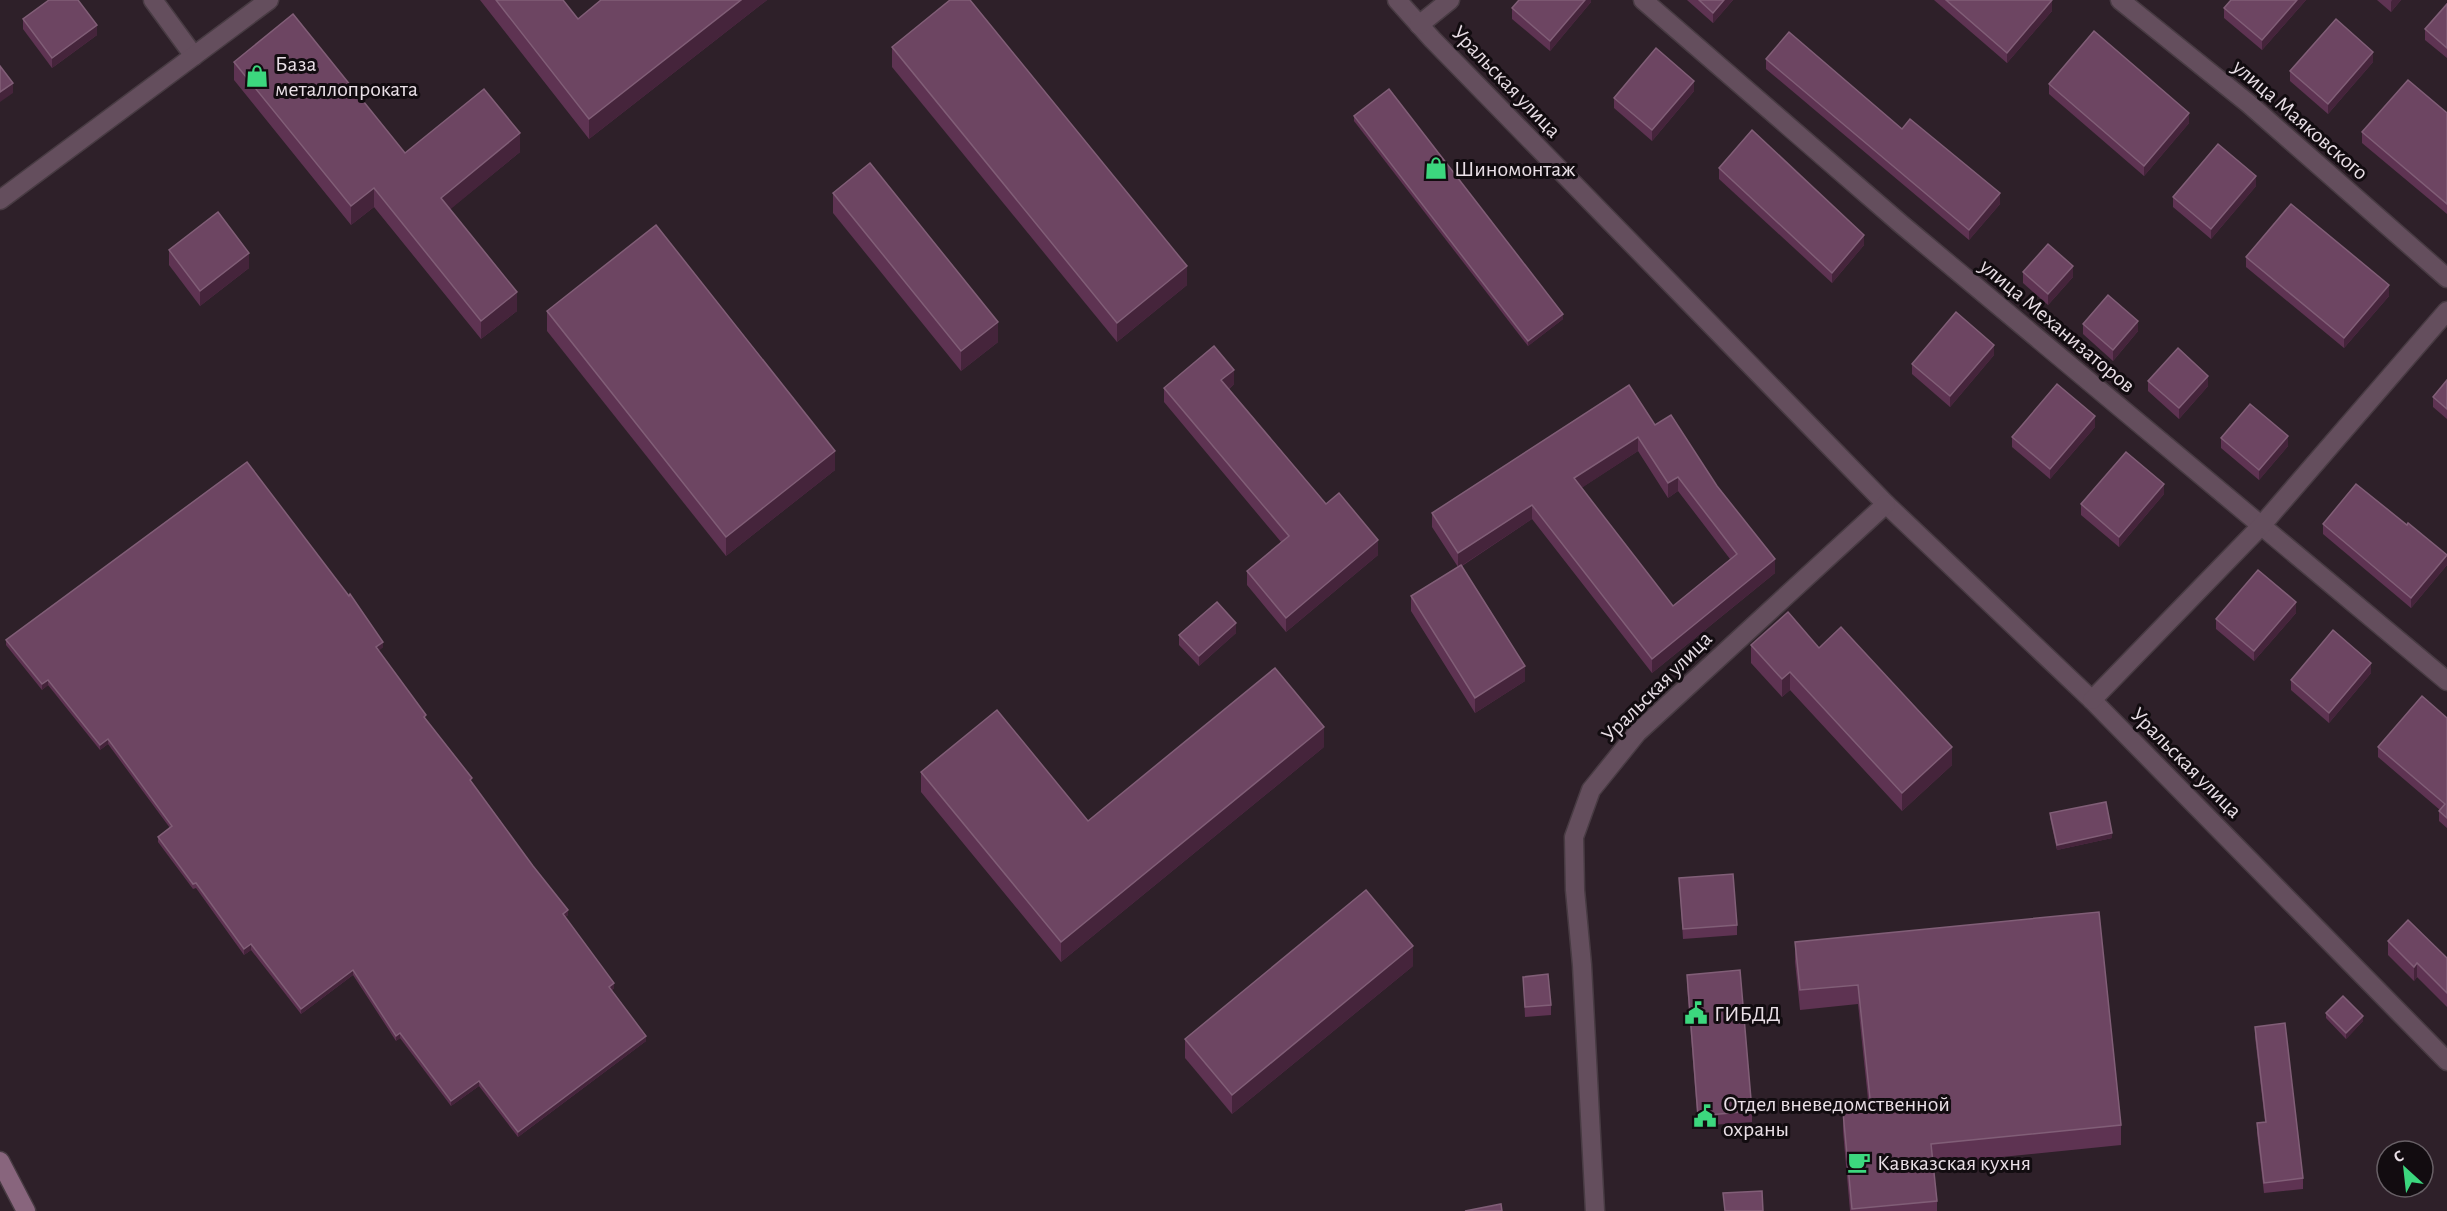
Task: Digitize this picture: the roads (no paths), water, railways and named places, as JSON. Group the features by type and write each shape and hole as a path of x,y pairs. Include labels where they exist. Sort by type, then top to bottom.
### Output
{"main road":[{"path":"0,1161 26,1211"}],"street":[{"path":"153,0 194,56"},
{"path":"0,200 269,0"},
{"name":"Уральская улица","path":"1397,0 1886,504 2092,700 2447,1061"},
{"path":"1419,25 1450,0"},
{"name":"улица Механизаторов","path":"1643,0 1901,224 2447,681"},
{"name":"улица Маяковского","path":"2120,0 2249,104 2447,278"},
{"path":"2092,700 2261,526 2447,311"},
{"name":"Уральская улица","path":"1595,1211 1574,837 1591,790 1637,733 1886,504"}],"place":[{"name":"База металлопроката","path":"257,76"},
{"name":"Шиномонтаж","path":"1436,168"},
{"name":"ГИБДД","path":"1696,1013"},
{"name":"Отдел вневедомственной охраны","path":"1705,1116"},
{"name":"Кавказская кухня","path":"1859,1162"}]}
